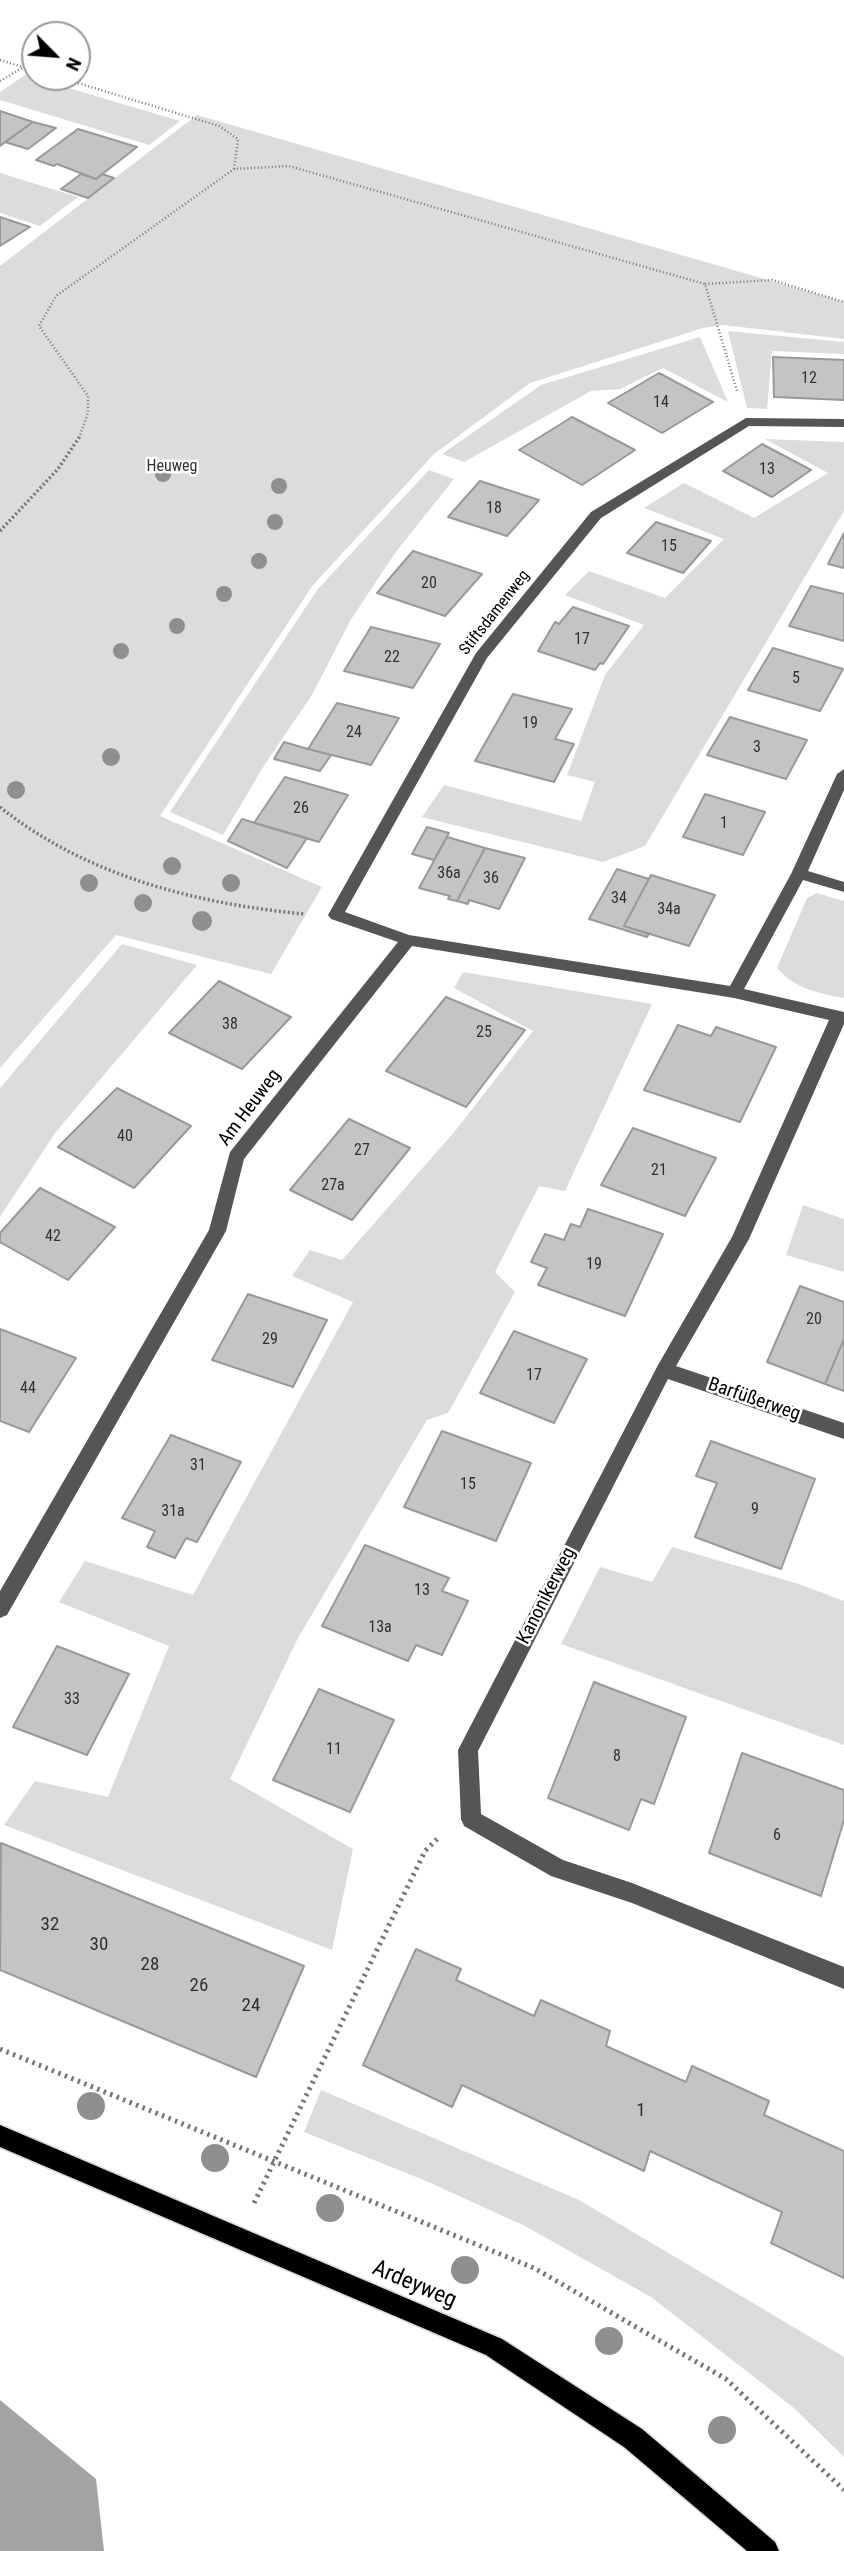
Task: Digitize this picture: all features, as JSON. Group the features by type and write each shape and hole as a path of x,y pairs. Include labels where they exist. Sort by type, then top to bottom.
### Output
{"main road":[{"name":"Ardeyweg","path":"0,2136 494,2347 633,2438 766,2551"}],"street":[{"path":"746,422 844,423"},
{"name":"Stiftsdamenweg","path":"336,915 481,656 596,515 746,422"},
{"path":"734,992 799,874 844,774"},
{"path":"799,874 844,887"},
{"path":"336,915 408,940 734,992 841,1017"},
{"name":"Am Heuweg","path":"0,1609 217,1231 236,1157 408,940"},
{"name":"Kanonikerweg","path":"841,1017 740,1238 664,1370 468,1750 471,1819 558,1869 632,1893 844,1978"},
{"name":"Barfüßerweg","path":"664,1370 844,1431"}],"path":[{"path":"0,60 21,66"},
{"path":"0,81 21,69"},
{"path":"91,87 219,126 238,139 234,169"},
{"path":"0,531 52,480 88,423 88,395 39,326 56,296 234,169 289,166 705,284 772,280 844,302"},
{"path":"705,284 746,422"},
{"path":"0,807 61,850 163,889 271,912 336,915"},
{"path":"237,2238 425,1851 470,1801"},
{"path":"0,2049 546,2274 726,2379 844,2490"}],"green space":[{"path":"21,78 21,91 79,91 180,121 149,145 0,100 0,92"},
{"name":"Heuweg","path":"197,115 844,302 844,339 723,325 703,328 530,383 434,454 313,585 160,816 322,887 271,974 116,935 0,1068 0,266"},
{"path":"0,173 78,197 40,226 0,213"},
{"path":"728,331 844,342 844,354 772,351 767,409 747,408"},
{"path":"700,337 728,402 663,368 620,389 591,391 464,462 442,454 541,385"},
{"path":"765,439 844,442 844,511 645,846 603,862 422,817 444,785 581,821 595,782 567,775 605,675 644,625 565,595 589,571 665,598 724,539 644,508 684,483 754,518 828,473"},
{"path":"429,470 454,479 395,553 350,621 312,695 265,764 223,835 170,812 317,590"},
{"path":"817,893 844,901 844,998 799,985 777,968 807,898"},
{"path":"122,944 197,965 55,1133 0,1217 0,1088"},
{"path":"463,972 652,1004 565,1191 539,1186 495,1272 515,1292 448,1413 427,1420 298,1638 230,1779 353,1849 332,1950 4,1825 35,1781 108,1797 169,1646 59,1602 85,1561 193,1595 353,1302 292,1276 310,1250 342,1260 455,1131 533,1031 454,988"},
{"path":"803,1205 844,1219 844,1272 786,1255"},
{"path":"672,1547 799,1584 844,1601 844,1745 561,1644 600,1567 652,1582"},
{"path":"321,2090 579,2200 844,2357 844,2457 794,2408 651,2297 525,2226 426,2181 304,2132"}],"shaded area":[{"path":"0,2400 96,2479 104,2551 0,2551"}],"building":[{"path":"0,111 33,122 0,146"},
{"path":"33,122 56,128 28,149 5,142"},
{"path":"78,129 137,147 96,179 57,164 54,166 36,160"},
{"path":"81,174 96,179 102,174 114,178 88,198 61,189"},
{"path":"0,217 30,227 0,246"},
{"path":"773,357 844,360 844,400 774,397"},
{"path":"659,373 713,402 662,433 608,403"},
{"path":"572,417 635,450 582,485 519,450"},
{"path":"762,444 811,470 772,497 723,471"},
{"path":"480,481 539,500 507,536 448,517"},
{"path":"656,522 711,541 683,573 627,553"},
{"path":"844,533 844,568 828,564"},
{"path":"413,551 482,574 445,616 377,593"},
{"path":"811,586 844,594 844,641 789,626"},
{"path":"573,607 629,626 603,664 600,663 595,670 538,651 555,622 559,624"},
{"path":"371,627 440,644 413,688 344,671"},
{"path":"773,648 843,669 820,711 748,690"},
{"path":"513,694 572,709 555,739 574,744 554,782 475,761"},
{"path":"337,703 399,718 371,765 308,749"},
{"path":"730,717 807,740 786,779 707,755"},
{"path":"284,742 331,755 320,771 274,759"},
{"path":"285,777 348,795 319,842 254,823"},
{"path":"705,794 765,812 743,855 683,837"},
{"path":"242,819 307,838 287,868 228,841"},
{"path":"427,827 449,833 434,860 412,854"},
{"path":"447,837 485,848 457,901 448,899 450,896 419,888"},
{"path":"485,848 525,858 499,909 469,900 468,904 457,901"},
{"path":"617,869 649,879 624,926 649,934 647,937 589,919"},
{"path":"651,875 715,895 689,946 624,926"},
{"path":"219,981 291,1017 242,1069 169,1033"},
{"path":"446,997 525,1030 466,1107 386,1071"},
{"path":"678,1025 711,1036 716,1027 776,1047 740,1122 644,1090"},
{"path":"117,1088 191,1126 134,1188 58,1147"},
{"path":"349,1119 410,1148 352,1220 290,1190"},
{"path":"633,1128 716,1158 685,1216 601,1185"},
{"path":"40,1188 115,1227 68,1280 0,1242 0,1233"},
{"path":"588,1209 663,1234 625,1316 538,1285 547,1268 531,1262 545,1234 564,1240 571,1224 580,1227"},
{"path":"800,1286 844,1302 844,1339 825,1384 767,1362"},
{"path":"248,1294 327,1320 293,1387 212,1360"},
{"path":"0,1329 76,1358 29,1432 0,1421"},
{"path":"514,1331 587,1359 554,1423 480,1393"},
{"path":"844,1339 844,1391 825,1384"},
{"path":"442,1431 531,1463 496,1541 404,1507"},
{"path":"171,1435 241,1462 197,1542 186,1538 175,1558 147,1547 155,1531 122,1518"},
{"path":"711,1441 815,1479 781,1569 695,1537 717,1483 696,1476"},
{"path":"365,1545 449,1578 442,1591 468,1601 442,1655 416,1645 408,1661 322,1626"},
{"path":"57,1646 129,1674 87,1755 13,1727"},
{"path":"594,1682 686,1717 654,1804 641,1799 629,1830 548,1798"},
{"path":"319,1689 394,1720 350,1812 273,1780"},
{"path":"742,1753 844,1790 844,1820 821,1896 709,1853"},
{"path":"1,1843 304,1966 256,2077 0,1970"},
{"path":"416,1949 461,1969 456,1980 534,2016 541,2000 610,2031 606,2046 686,2082 692,2066 769,2101 764,2115 844,2151 844,2278 771,2243 782,2212 650,2151 644,2171 462,2085 452,2107 363,2065"}]}
